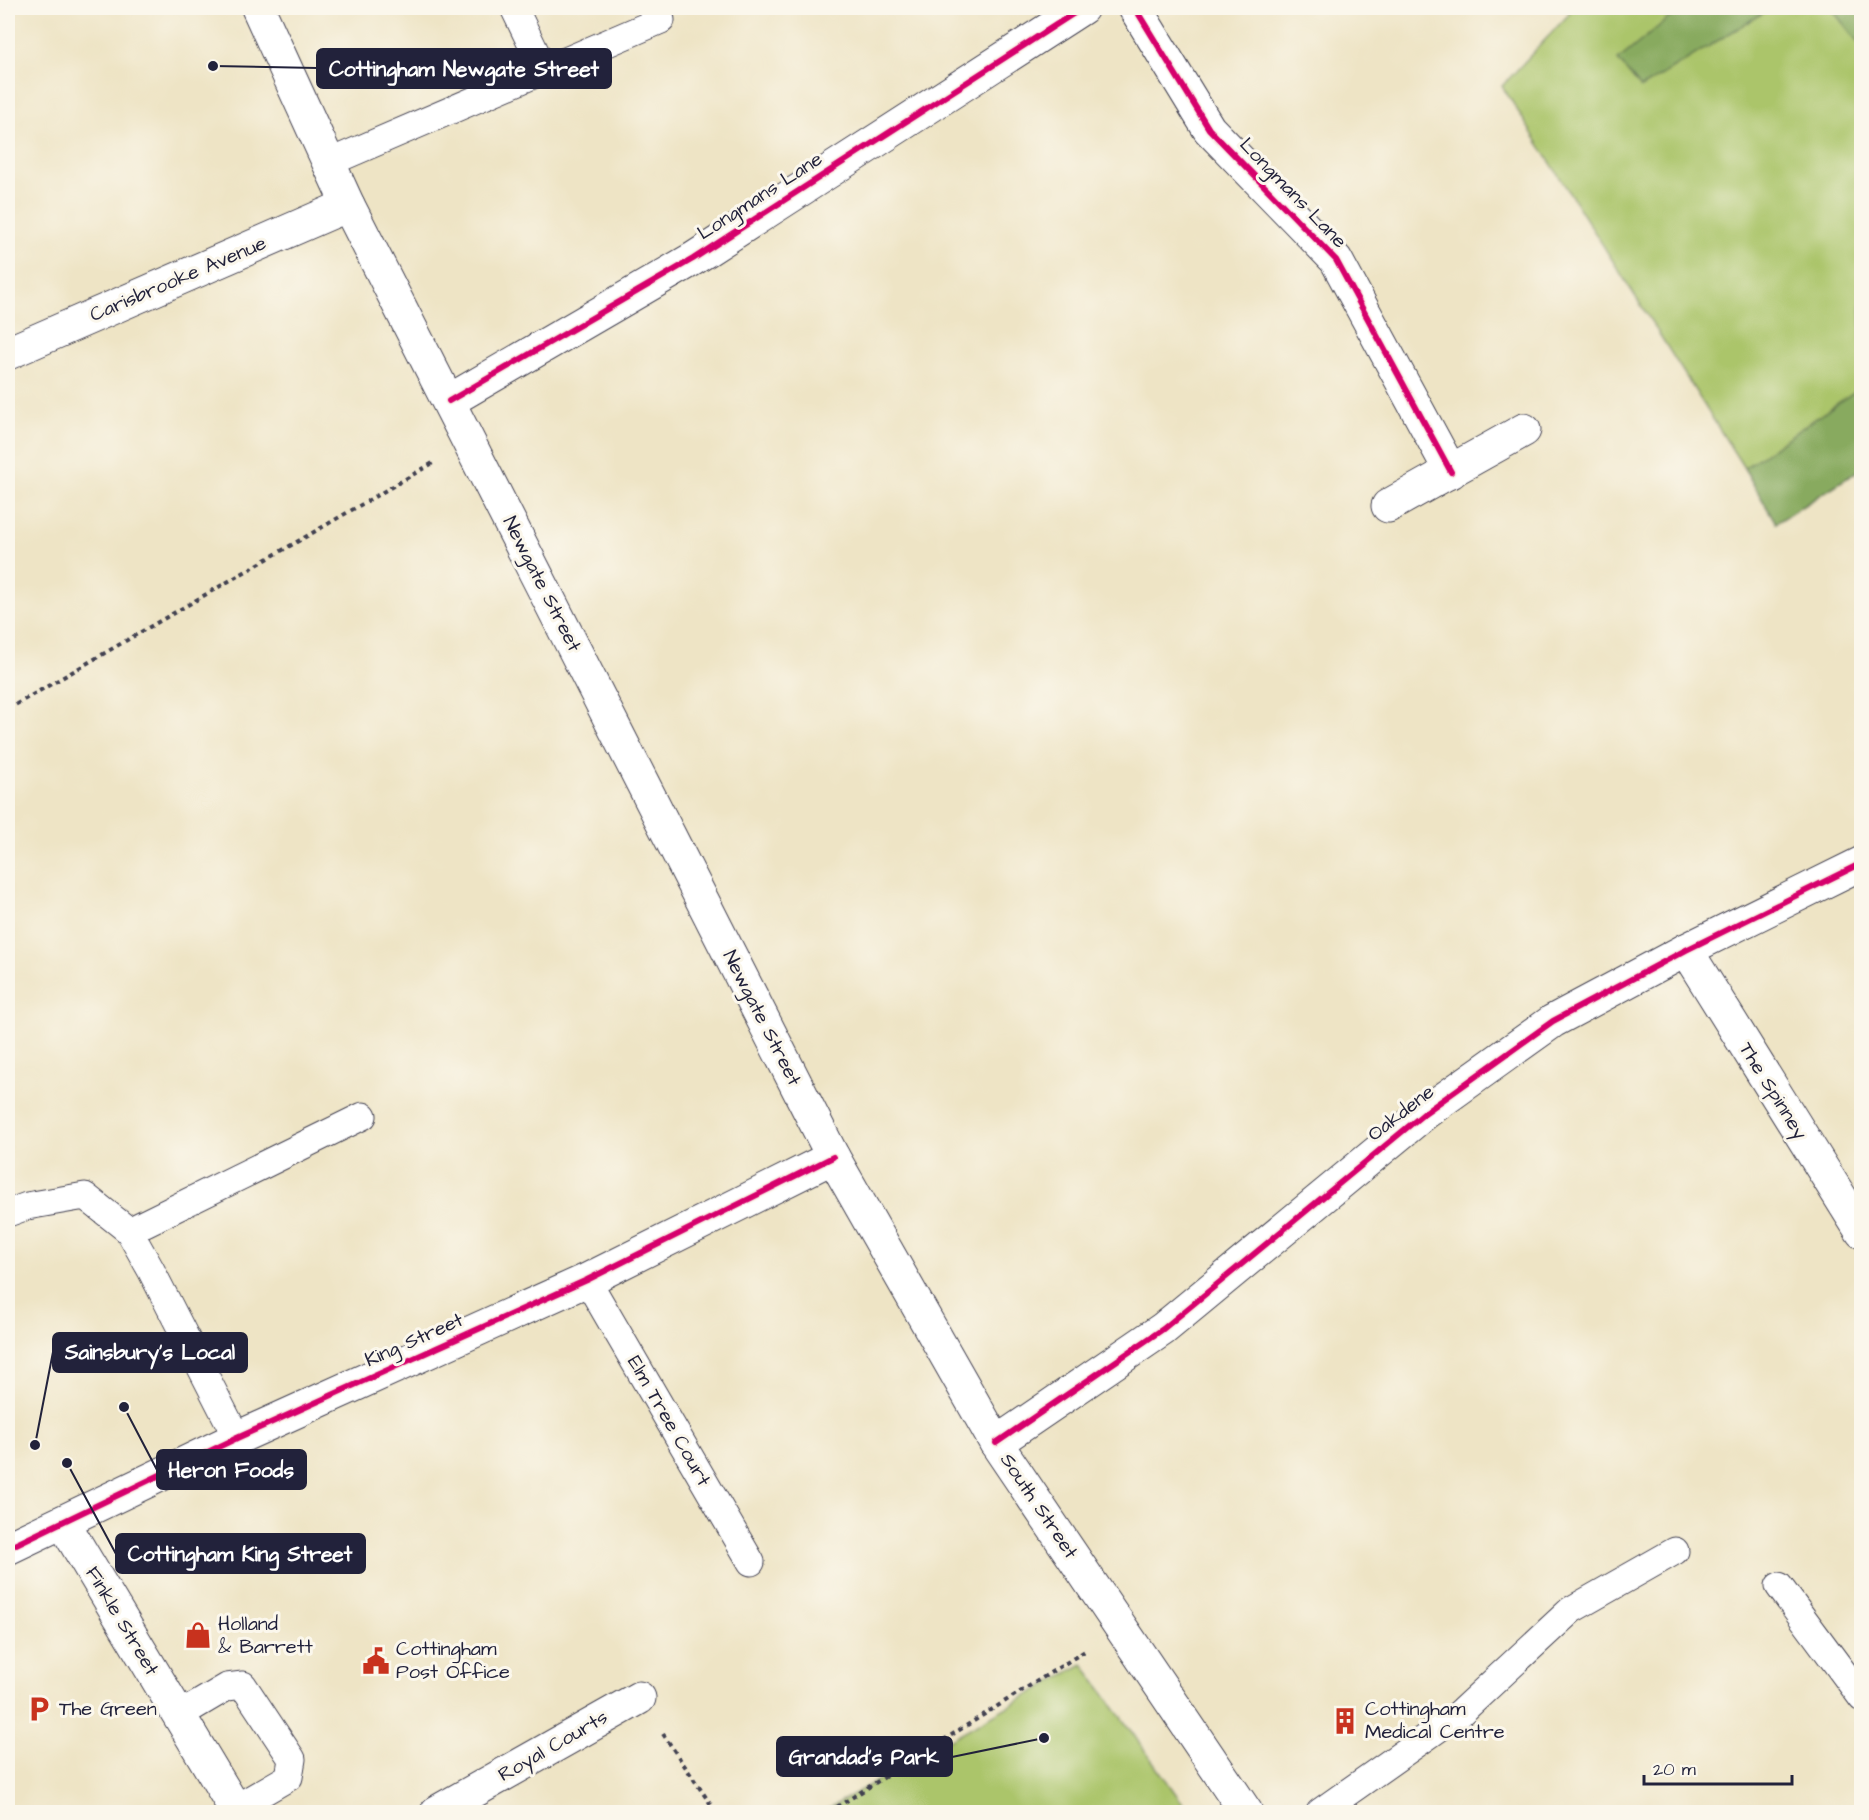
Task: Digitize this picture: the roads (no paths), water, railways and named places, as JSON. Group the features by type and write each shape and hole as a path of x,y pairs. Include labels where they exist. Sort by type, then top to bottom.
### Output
{"street":[{"name":"Newgate Street","path":"258,8 348,205 833,1157"},
{"name":"Longmans Lane","path":"449,401 693,259 1082,8"},
{"name":"Longmans Lane","path":"1135,8 1209,129 1336,260 1451,472"},
{"name":"Carisbrooke Avenue","path":"8,353 348,205"},
{"path":"1388,506 1524,430"},
{"name":"Oakdene","path":"996,1443 1163,1329 1436,1105 1553,1021 1686,950 1862,863"},
{"name":"The Spinney","path":"1686,950 1862,1232"},
{"name":"King Street","path":"8,1548 237,1438 587,1280 833,1157"},
{"name":"South Street","path":"833,1157 996,1443 1246,1812"},
{"name":"Finkle Street","path":"63,1522 236,1810"},
{"name":"Royal Courts","path":"437,1812 639,1698"}],"lane":[{"path":"514,8 544,70"},
{"path":"328,163 661,20"},
{"path":"129,1231 363,1116"},
{"path":"8,1214 27,1206 86,1196 129,1231 237,1438"},
{"name":"Elm Tree Court","path":"587,1280 751,1562"},
{"path":"1320,1812 1459,1714 1571,1610 1675,1551"},
{"path":"1779,1586 1862,1698"},
{"path":"178,1716 227,1687 243,1685 292,1759 288,1777 236,1810"}],"place":[{"name":"Cottingham Newgate Street","path":"213,66"},
{"name":"Heron Foods","path":"124,1407"},
{"name":"Sainsbury's Local","path":"35,1445"},
{"name":"Cottingham King Street","path":"67,1463"},
{"name":"Holland & Barrett","path":"198,1635"},
{"name":"Cottingham Post Office","path":"376,1661"},
{"name":"The Green","path":"39,1709"},
{"name":"Cottingham Medical Centre","path":"1345,1721"},
{"name":"Grandad's Park","path":"1044,1738"}]}
